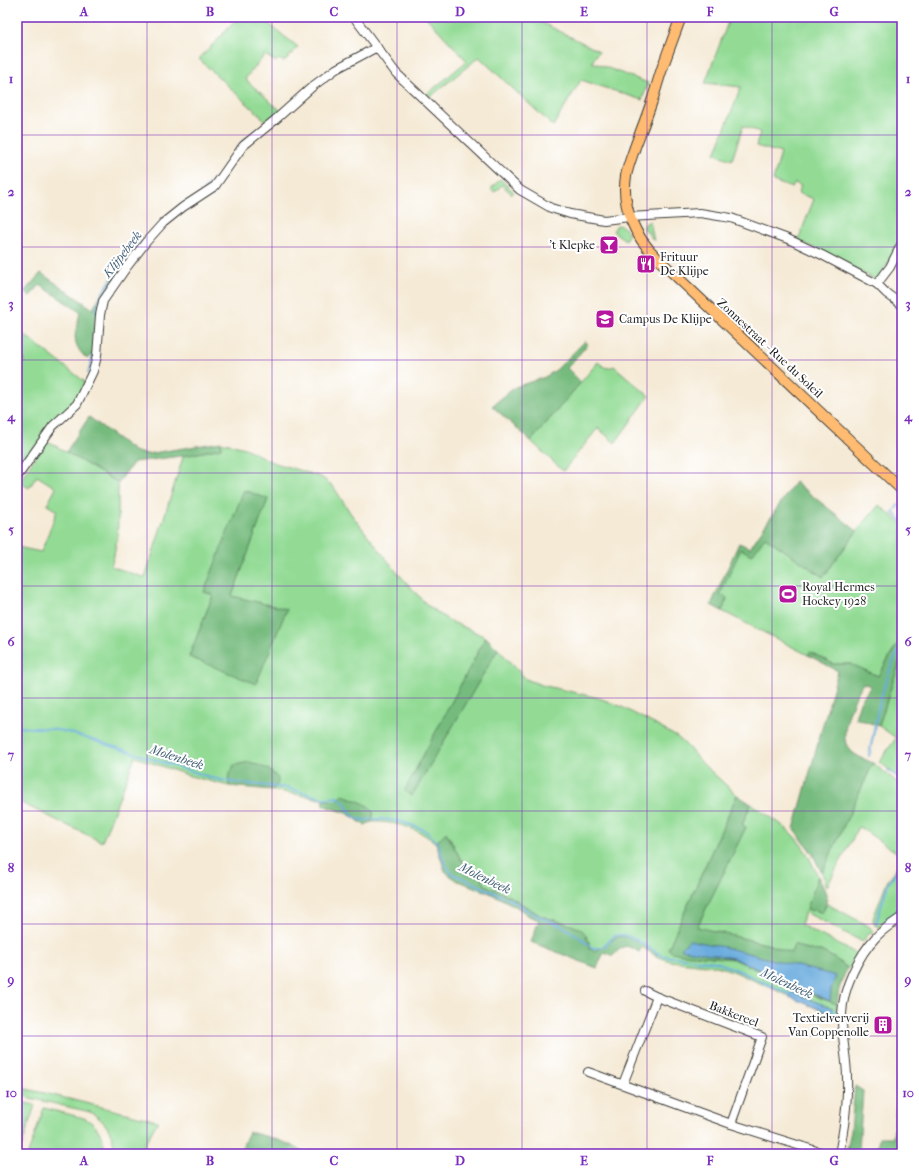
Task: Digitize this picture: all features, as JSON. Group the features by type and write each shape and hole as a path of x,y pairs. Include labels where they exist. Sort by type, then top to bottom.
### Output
{"main road":[{"name":"Zonnestraat - Rue du Soleil","path":"681,17 629,163 625,185 626,204 629,217 640,238 654,256 902,490"}],"street":[{"path":"354,17 396,73 520,190 551,208 570,214 604,220 700,213 731,218 805,247 877,284 902,305"},
{"path":"17,477 53,426 77,404 95,364 100,315 104,301 126,268 146,242 163,223 215,186 243,146 313,86 336,69 377,48"},
{"path":"877,284 890,267 902,243"},
{"path":"839,1154 845,1117 847,1090 847,1067 842,1018 851,977 864,952 876,937 902,917"},
{"name":"Bakkereel","path":"645,991 762,1037 731,1124"},
{"path":"623,1084 657,997"},
{"path":"588,1072 731,1124 826,1154"}],"green space":[{"path":"239,17 260,17 298,47 284,62 279,59 276,62 265,55 245,79 281,111 268,123 199,59"},
{"path":"426,17 531,17 599,51 592,62 648,83 642,100 581,80 553,126 479,57 430,97 427,94 467,61"},
{"path":"730,17 902,17 902,241 878,279 874,279 798,240 814,199 798,193 801,186 795,183 792,188 773,181 781,153 756,146 760,132 743,126 732,160 715,154 741,87 705,83"},
{"path":"500,179 514,192 512,194 502,185 495,192 491,189"},
{"path":"650,221 654,241 644,228 645,224"},
{"path":"617,225 624,228 629,234 625,240 613,231"},
{"path":"41,273 93,309 115,273 118,275 102,297 94,358 91,355 87,359 81,353 76,342 75,337 80,312 40,285 30,296 24,292"},
{"path":"17,329 85,382 74,403 17,475 17,372 25,360 17,353"},
{"path":"585,341 588,344 567,368 581,382 531,441 492,406 515,387 545,377 556,370"},
{"path":"598,362 609,368 614,366 649,396 615,443 598,428 563,471 531,441"},
{"path":"89,417 134,451 140,453 147,454 221,442 221,448 189,455 134,462 118,483 66,452"},
{"path":"46,440 118,483 117,536 111,566 145,578 184,454 189,455 221,448 221,442 245,448 272,462 321,477 333,486 351,514 396,571 427,605 448,620 486,637 405,790 406,792 412,795 498,649 526,679 541,685 599,698 620,706 677,737 704,765 737,795 668,949 712,957 734,959 804,992 837,1004 836,1017 733,971 716,966 670,961 656,956 657,953 636,941 625,937 615,938 596,951 589,949 589,942 581,929 541,916 511,897 485,885 481,877 461,860 449,836 445,833 436,843 421,833 405,826 371,822 373,812 371,809 364,804 343,795 337,801 332,801 273,790 277,784 276,776 274,774 229,776 229,786 190,776 135,757 102,842 17,801 17,547 41,552 57,511 47,505 56,488 37,476 29,488 19,482","holes":["268,499 232,596 189,657 213,595 204,592"]},
{"path":"795,482 857,531 823,577 765,537 752,555 741,549 720,594 727,598 722,611 711,605 739,543 750,548"},
{"path":"244,490 268,499 232,596 287,609 256,684 189,657 213,595 204,592"},
{"path":"879,505 902,524 902,637 878,676 851,664 833,664 810,652 808,655 722,611 727,598 720,594 741,548 752,554 765,536 823,577 857,531"},
{"path":"486,637 498,649 412,796 405,790"},
{"path":"902,637 902,658 879,726 855,718 860,702 871,686 863,683 849,714 845,732 847,746 855,754 873,763 822,873 812,853 794,829 838,671 808,655 810,652 833,664 851,664 878,676"},
{"path":"902,658 902,779 879,762 896,738 879,726"},
{"path":"250,762 268,769 278,778 278,783 273,790 229,786 229,776 234,765"},
{"path":"873,763 902,786 902,856 859,827 827,886 822,873"},
{"path":"343,795 368,806 373,812 371,822 365,825 348,814 323,805 324,800 337,801"},
{"path":"737,795 751,804 742,825 746,827 697,927 770,945 791,953 794,944 807,950 821,951 834,958 847,968 839,989 837,1004 804,992 734,959 681,954 672,952 668,949"},
{"path":"751,804 778,822 791,833 809,857 818,876 807,909 813,909 822,913 827,904 867,925 874,931 873,934 870,932 863,942 805,912 801,925 857,954 849,969 821,951 807,950 794,944 791,953 770,945 697,927 746,827 742,826"},
{"path":"446,832 461,860 481,877 485,885 511,897 541,916 581,929 589,942 589,949 596,951 616,938 622,936 644,944 657,953 656,956 642,947 639,952 625,946 613,956 604,952 597,968 531,942 539,920 529,916 517,907 490,893 458,881 445,871 436,843"},
{"path":"902,860 902,910 880,927 874,924 874,916 887,882"},
{"path":"818,876 827,898 822,913 814,909 812,911 807,909"},
{"path":"855,1086 863,1091 859,1149 877,1154 846,1154 851,1131"},
{"path":"17,1087 158,1121 139,1154 114,1154 111,1135 105,1124 96,1116 90,1112 17,1095"},
{"path":"17,1101 35,1105 19,1154 17,1154"},
{"path":"896,1107 902,1109 902,1154 877,1154 879,1137 893,1137"},
{"path":"44,1108 84,1118 93,1124 102,1137 105,1154 28,1154"},
{"path":"249,1132 286,1143 306,1154 269,1154 261,1150 258,1154 239,1154"}],"water":[{"path":"689,940 724,947 836,976 831,989 830,1001 733,958 681,949"},
{"path":"792,991 833,1008 832,1014 789,997"}],"waterway":[{"name":"Klijpebeek","path":"242,142 257,130"},
{"name":"Klijpebeek","path":"224,166 239,146"},
{"name":"Klijpebeek","path":"203,190 216,178"},
{"name":"Klijpebeek","path":"96,314 100,297 116,273 142,241"},
{"name":"Klijpebeek","path":"88,373 94,353"},
{"path":"899,504 893,513 902,521"},
{"path":"869,756 880,700 892,664 902,645"},
{"name":"Molenbeek","path":"17,727 52,729 67,732 216,779 287,788 322,798 337,797 344,802 350,813 356,818 362,820 381,819 399,821 422,829 438,843 444,862 451,873 515,902 533,914 564,927 581,938 592,948 605,946 614,936 627,936 634,938 664,956 716,962 735,969 791,995"},
{"path":"888,770 902,780"},
{"path":"876,923 888,884 902,862"},
{"path":"886,919 902,908"},
{"name":"Molenbeek","path":"830,1011 840,1012"}],"place":[{"name":"'t Klepke","path":"609,245"},
{"name":"Frituur De Klijpe","path":"646,264"},
{"name":"Campus De Klijpe","path":"605,319"},
{"name":"Royal Hermes Hockey 1928","path":"788,594"},
{"name":"Textielververij Van Coppenolle","path":"883,1025"}]}
